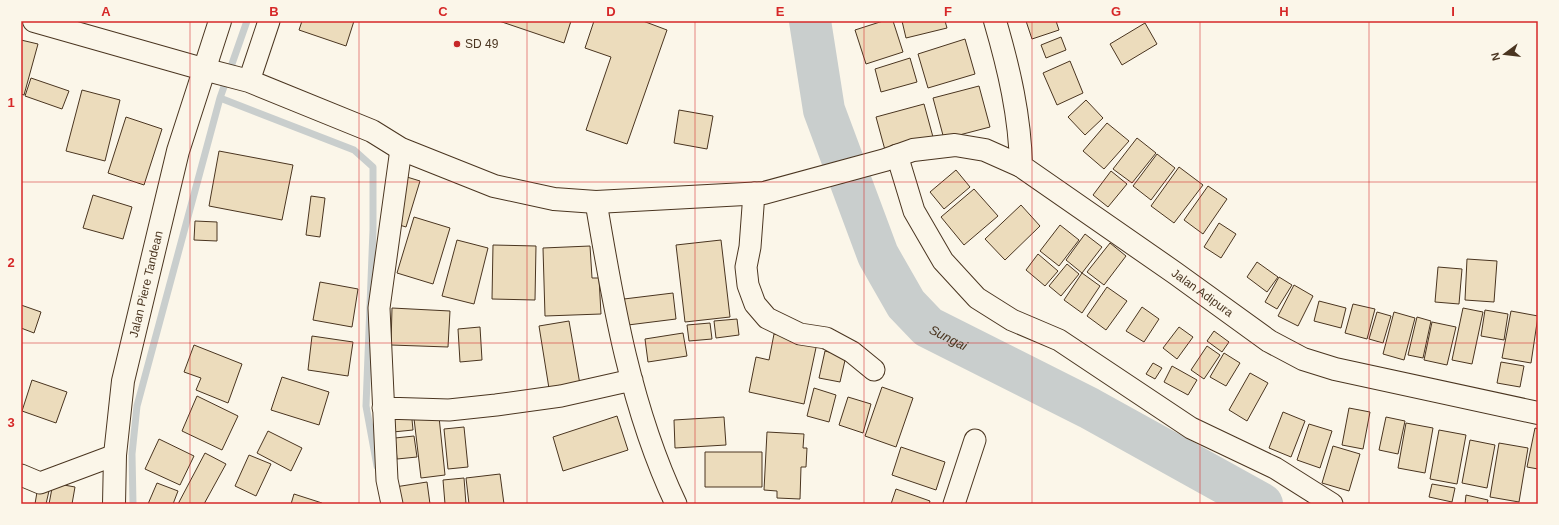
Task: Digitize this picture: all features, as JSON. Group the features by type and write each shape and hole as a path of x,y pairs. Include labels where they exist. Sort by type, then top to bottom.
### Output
{"main road":[{"name":"Jalan Adipura","path":"34,21 244,80 372,131 401,149 494,186 554,199 596,202 759,193 891,158 913,150 955,145 985,150 1021,166 1175,273 1269,341 1303,359 1335,369 1538,413"},
{"name":"Jalan Piere Tandean","path":"114,504 115,455 123,381 178,151 209,71 220,21"},
{"path":"995,21 1008,65 1017,110 1021,166"}],"street":[{"path":"244,80 269,21"},
{"path":"392,504 387,480 379,308 401,149"},
{"path":"891,158 914,211 942,261 978,298 1012,320 1059,340 1192,428 1275,468 1332,504"},
{"path":"759,193 746,267 748,286 756,304 767,318 800,334 826,338 852,352 874,370"},
{"path":"596,202 614,308 632,380 660,470 676,504"},
{"path":"383,408 448,410 496,405 561,396 632,380"},
{"path":"954,504 975,440"},
{"path":"21,475 40,483 115,455"}],"building":[{"path":"302,21 354,21 346,46 299,30"},
{"path":"499,21 571,21 564,43"},
{"path":"594,21 643,21 667,30 627,144 586,130 611,57 585,48"},
{"path":"883,21 893,21 903,52 866,64 855,30"},
{"path":"902,21 945,21 947,28 906,38"},
{"path":"1026,21 1056,21 1059,30 1032,39"},
{"path":"1145,23 1157,44 1122,65 1110,44"},
{"path":"1061,37 1066,50 1046,58 1041,45"},
{"path":"965,39 975,74 928,88 918,54"},
{"path":"21,40 38,44 24,95 21,94"},
{"path":"910,58 917,82 881,92 875,69"},
{"path":"1070,61 1083,93 1057,105 1043,73"},
{"path":"31,78 69,91 62,109 25,96"},
{"path":"979,86 990,127 944,139 933,98"},
{"path":"82,90 120,100 105,161 66,151"},
{"path":"1086,100 1103,118 1085,135 1068,117"},
{"path":"924,104 933,137 885,150 876,117"},
{"path":"679,110 713,116 707,149 674,143"},
{"path":"126,117 162,129 144,185 108,173"},
{"path":"1107,123 1129,141 1104,169 1083,151"},
{"path":"1137,138 1156,153 1132,183 1113,169"},
{"path":"219,151 293,165 282,220 209,206"},
{"path":"1157,154 1175,168 1151,200 1133,186"},
{"path":"1179,167 1203,185 1174,223 1151,206"},
{"path":"956,170 970,187 944,209 930,192"},
{"path":"1111,171 1127,184 1108,207 1093,195"},
{"path":"407,177 420,181 406,227 393,223"},
{"path":"1208,186 1227,199 1203,234 1184,220"},
{"path":"974,189 998,216 964,245 941,217"},
{"path":"93,195 132,207 123,239 83,228"},
{"path":"311,196 325,198 320,237 306,235"},
{"path":"1021,205 1040,226 1005,260 985,239"},
{"path":"414,217 450,228 433,284 397,273"},
{"path":"195,221 217,222 217,241 194,240"},
{"path":"1219,223 1236,234 1221,258 1204,247"},
{"path":"1060,225 1079,240 1059,266 1040,251"},
{"path":"1085,234 1102,247 1082,273 1066,260"},
{"path":"457,240 488,248 474,304 442,296"},
{"path":"721,240 730,317 685,322 676,245"},
{"path":"1110,243 1126,256 1104,285 1087,272"},
{"path":"493,245 536,246 535,300 492,299"},
{"path":"590,246 592,278 599,278 601,314 545,316 543,248"},
{"path":"1038,254 1058,271 1045,286 1026,270"},
{"path":"1467,259 1497,261 1494,302 1465,300"},
{"path":"1257,262 1278,277 1267,292 1247,277"},
{"path":"1067,264 1079,274 1061,296 1049,286"},
{"path":"1438,267 1462,269 1459,304 1435,302"},
{"path":"1082,273 1100,286 1082,313 1064,300"},
{"path":"1279,277 1292,285 1277,309 1265,302"},
{"path":"320,282 358,289 352,327 313,320"},
{"path":"1294,285 1313,296 1298,326 1278,316"},
{"path":"1107,287 1127,301 1106,330 1087,316"},
{"path":"673,293 676,319 628,325 624,299"},
{"path":"1319,301 1346,308 1341,328 1314,321"},
{"path":"1353,304 1375,309 1367,339 1345,333"},
{"path":"21,305 41,312 34,333 21,328"},
{"path":"1142,307 1159,319 1144,342 1126,331"},
{"path":"392,308 450,311 448,347 391,345"},
{"path":"1463,308 1483,312 1472,364 1452,360"},
{"path":"1485,310 1508,314 1504,340 1481,336"},
{"path":"1511,311 1538,316 1531,363 1502,358"},
{"path":"1377,312 1391,316 1383,343 1369,339"},
{"path":"1394,312 1415,318 1404,360 1383,354"},
{"path":"1417,317 1431,321 1423,358 1408,355"},
{"path":"737,319 739,335 716,338 714,321"},
{"path":"569,321 582,396 551,401 539,326"},
{"path":"1432,322 1456,327 1447,365 1424,360"},
{"path":"710,323 712,339 689,341 687,325"},
{"path":"480,327 482,360 460,362 458,329"},
{"path":"1179,327 1193,337 1177,359 1163,348"},
{"path":"1214,331 1229,342 1222,352 1207,341"},
{"path":"683,333 687,356 648,362 645,339"},
{"path":"774,334 817,343 804,404 749,392 756,357 769,360"},
{"path":"312,336 353,342 348,376 308,370"},
{"path":"194,345 242,364 228,403 196,390 201,378 184,372"},
{"path":"1207,346 1220,355 1204,379 1191,370"},
{"path":"825,351 846,356 840,382 819,378"},
{"path":"1224,353 1240,363 1226,386 1210,377"},
{"path":"1501,362 1524,366 1520,387 1497,383"},
{"path":"1153,363 1162,368 1155,379 1146,374"},
{"path":"1172,366 1197,380 1188,395 1164,382"},
{"path":"1250,373 1268,383 1247,421 1229,410"},
{"path":"282,377 329,392 319,425 271,410"},
{"path":"32,380 67,392 56,423 22,411"},
{"path":"882,387 913,398 896,447 865,436"},
{"path":"814,388 836,395 829,422 807,416"},
{"path":"197,396 238,416 222,450 182,431"},
{"path":"848,397 871,404 863,433 839,425"},
{"path":"438,407 445,475 421,478 413,410"},
{"path":"1349,408 1370,412 1363,449 1342,445"},
{"path":"411,409 413,430 393,432 391,411"},
{"path":"1283,412 1305,421 1291,457 1269,448"},
{"path":"617,416 628,450 563,471 553,437"},
{"path":"724,417 726,445 675,448 674,420"},
{"path":"1386,417 1405,421 1398,454 1379,450"},
{"path":"1406,423 1433,428 1425,473 1398,468"},
{"path":"1309,424 1332,431 1320,468 1297,460"},
{"path":"464,427 468,467 448,469 444,429"},
{"path":"1535,428 1538,429 1538,469 1527,467"},
{"path":"1439,430 1466,435 1457,484 1430,479"},
{"path":"268,431 302,448 291,471 257,453"},
{"path":"767,432 804,434 803,448 807,448 806,467 801,467 800,499 777,498 777,491 764,490"},
{"path":"414,436 417,457 397,459 395,438"},
{"path":"159,439 194,456 180,485 145,469"},
{"path":"1470,440 1495,445 1487,488 1462,483"},
{"path":"1499,443 1528,448 1519,502 1490,497"},
{"path":"1333,446 1360,454 1349,491 1322,483"},
{"path":"901,447 945,462 936,490 892,475"},
{"path":"705,452 762,452 762,487 705,487"},
{"path":"205,453 226,464 204,504 178,504"},
{"path":"249,455 271,464 256,496 235,486"},
{"path":"500,474 504,504 469,504 466,478"},
{"path":"464,478 466,504 445,504 443,480"},
{"path":"39,480 51,482 46,504 35,504"},
{"path":"427,482 430,504 397,504 395,487"},
{"path":"53,483 75,487 72,504 49,504"},
{"path":"157,483 178,491 173,504 148,504"},
{"path":"1432,484 1455,488 1452,502 1429,497"},
{"path":"896,489 930,501 929,504 891,504"},
{"path":"294,494 322,503 322,504 291,504"},
{"path":"1466,495 1488,500 1487,504 1465,504"}],"waterway":[{"path":"133,504 132,454 137,406 220,98 247,21"},
{"name":"Sungai","path":"810,21 824,110 878,255 906,304 928,327 1089,408 1262,504"},
{"path":"220,98 354,150 373,167 373,230 366,406 377,466"}],"place":[{"name":"SD 49","path":"457,44"}]}
